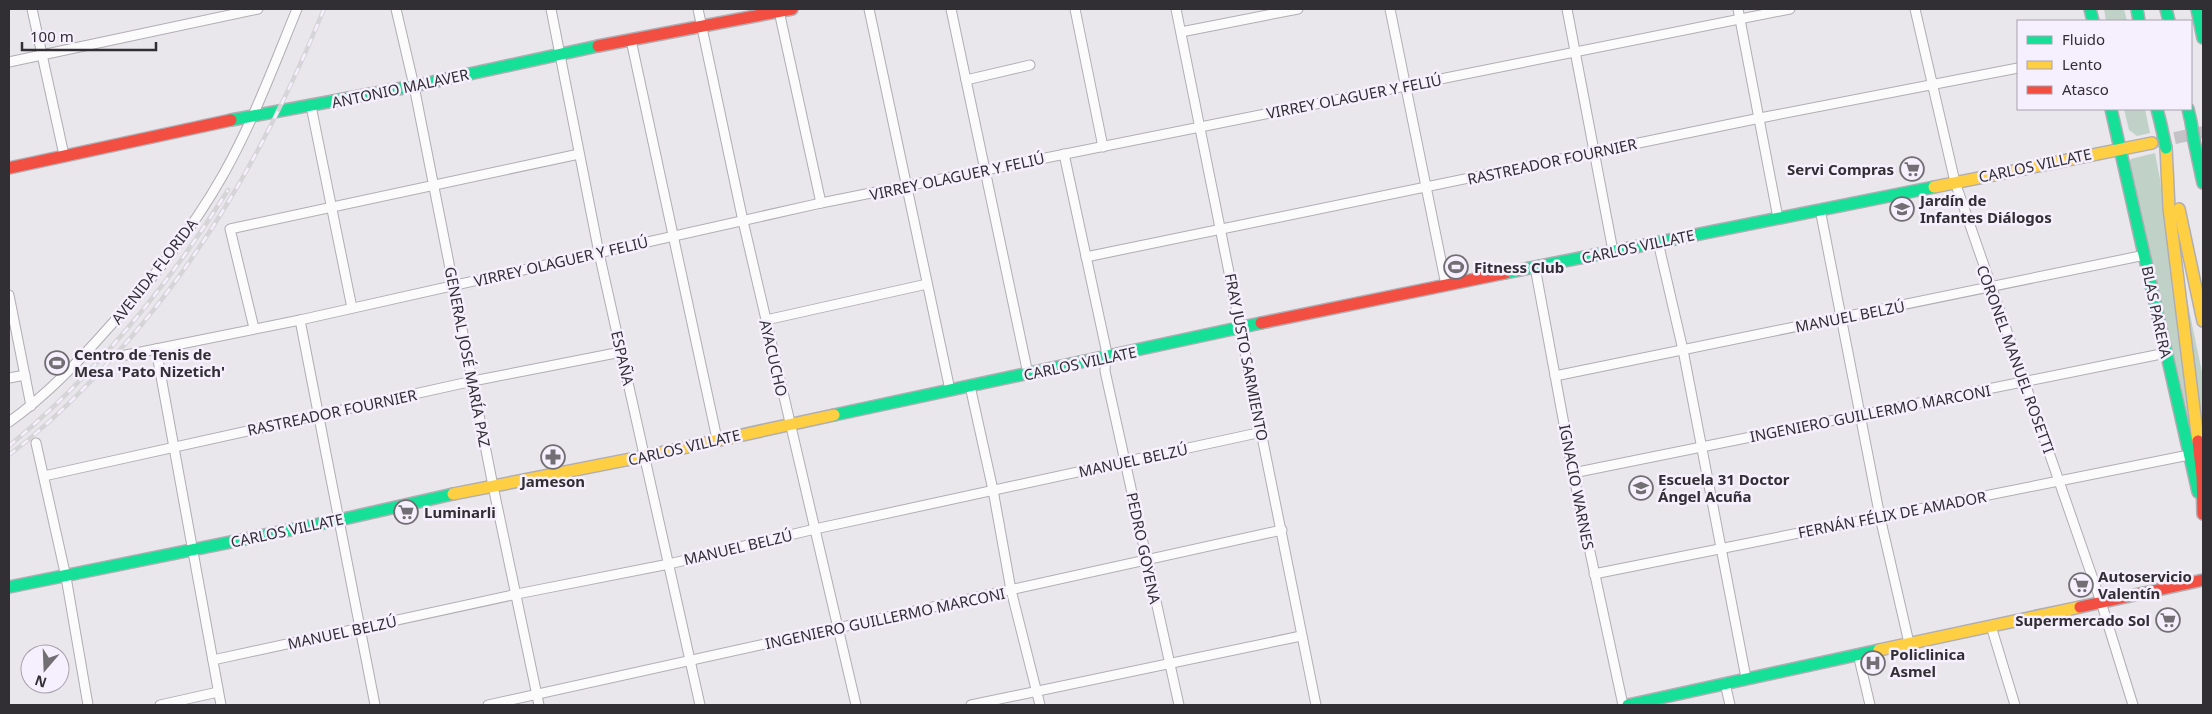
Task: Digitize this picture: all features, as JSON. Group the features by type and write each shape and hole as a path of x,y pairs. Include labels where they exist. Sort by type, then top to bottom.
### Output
{"main road":[{"name":"ANTONIO MALAVER","path":"9,168 64,154 254,115 414,86 560,54 792,9"},
{"path":"2197,9 2203,38"},
{"name":"BLAS PARERA","path":"2111,110 2203,515"},
{"path":"2157,110 2203,321"},
{"path":"2188,110 2203,183"},
{"name":"CARLOS VILLATE","path":"9,587 66,577 493,486 646,456 717,439 1241,327 2152,143"},
{"path":"2166,148 2169,208 2202,476 2203,515"},
{"path":"1628,705 2203,580"}],"street":[{"path":"32,9 64,154"},
{"path":"9,62 258,9"},
{"name":"AVENIDA FLORIDA","path":"9,422 32,406 73,368 132,302 182,238 223,175 254,115 297,9"},
{"name":"GENERAL JOSÉ MARÍA PAZ","path":"396,9 414,86 493,486 539,705"},
{"name":"ESPAÑA","path":"551,9 579,154 621,352 646,456 700,705"},
{"name":"AYACUCHO","path":"698,9 789,424 856,705"},
{"path":"868,9 950,390"},
{"path":"950,9 986,170 1028,374"},
{"path":"1075,9 1103,146"},
{"name":"FRAY JUSTO SARMIENTO","path":"1176,9 1316,705"},
{"path":"1181,32 1298,9"},
{"path":"1390,9 1446,285"},
{"path":"1566,9 1613,251"},
{"name":"VIRREY OLAGUER Y FELIÚ","path":"126,355 300,320 821,203 1200,126 1575,53 1739,13 1790,9"},
{"name":"CORONEL MANUEL ROSETTI","path":"1914,9 1954,182 2060,481 2133,705"},
{"path":"779,11 821,203"},
{"path":"1739,13 1778,218"},
{"path":"631,40 717,439"},
{"path":"966,80 1030,65"},
{"name":"RASTREADOR FOURNIER","path":"1086,257 1760,118 2017,68"},
{"path":"311,106 352,308"},
{"path":"254,328 230,229 579,154"},
{"name":"PEDRO GOYENA","path":"1064,154 1106,350 1105,371 1179,705"},
{"path":"1820,209 1880,517 1909,643"},
{"path":"1658,242 1683,350 1700,448 1746,678"},
{"name":"MANUEL BELZÚ","path":"1555,376 2145,255"},
{"name":"IGNACIO WARNES","path":"1535,267 1573,473 1623,705"},
{"path":"766,320 927,284"},
{"path":"9,295 32,406"},
{"path":"300,320 375,705"},
{"path":"156,349 221,705"},
{"name":"RASTREADOR FOURNIER","path":"44,476 473,382 621,352"},
{"name":"INGENIERO GUILLERMO MARCONI","path":"1573,473 2166,353"},
{"path":"9,378 25,375"},
{"path":"970,386 993,490 1011,590 1040,705"},
{"name":"MANUEL BELZÚ","path":"213,660 516,594 669,564 814,529 1262,432"},
{"path":"36,444 66,577 88,705"},
{"name":"FERNÁN FÉLIX DE AMADOR","path":"1594,574 2189,455"},
{"name":"INGENIERO GUILLERMO MARCONI","path":"488,705 1282,530"},
{"path":"1991,626 2015,705"},
{"path":"971,705 1301,636"},
{"path":"1858,654 1870,705"},
{"path":"1726,683 1730,705"},
{"path":"160,705 218,692"}],"green space":[{"path":"2104,9 2124,9 2127,20 2106,20"},
{"path":"2124,110 2145,110 2150,133 2137,136 2129,130"},
{"path":"2155,153 2160,179 2188,416 2129,163 2131,159"},
{"path":"2183,281 2203,377 2203,436"}],"tunnel":[{"path":"2157,142 2203,132"}],"railway":[{"path":"9,455 71,401 128,341 163,298 195,253 225,207 279,110 324,9"},
{"path":"9,446 71,389 129,327 181,260 228,190"}],"traffic: fast":[{"path":"2090,9 2093,20"},
{"path":"2137,9 2139,20"},
{"path":"2166,9 2169,20"},
{"path":"2197,9 2203,38"},
{"path":"231,120 414,86 598,46"},
{"path":"2111,110 2198,492"},
{"path":"2157,110 2161,125"},
{"path":"2188,110 2191,122"},
{"path":"2191,122 2194,141"},
{"path":"2161,125 2166,148"},
{"path":"2194,141 2203,183"},
{"path":"1505,273 1934,187"},
{"path":"834,415 1261,323"},
{"path":"9,587 339,520 453,494"},
{"path":"1628,705 1879,650"}],"traffic: slow":[{"path":"1934,187 2152,143"},
{"path":"2166,148 2169,208 2198,441"},
{"path":"2179,209 2203,321"},
{"path":"453,494 646,456 834,415"},
{"path":"1879,650 2080,607"}],"traffic: jam":[{"path":"598,46 792,9"},
{"path":"9,168 231,120"},
{"path":"1261,323 1505,273"},
{"path":"2198,441 2202,476 2203,514"},
{"path":"2080,607 2203,580"}],"place":[{"name":"Servi Compras","path":"1912,169"},
{"name":"Jardín de Infantes Diálogos","path":"1902,209"},
{"name":"Fitness Club","path":"1456,267"},
{"name":"Centro de Tenis de Mesa 'Pato Nizetich'","path":"57,363"},
{"name":"Jameson","path":"553,457"},
{"name":"Escuela 31 Doctor Ángel Acuña","path":"1641,488"},
{"name":"Luminarli","path":"406,512"},
{"name":"Autoservicio Valentín","path":"2081,585"},
{"name":"Supermercado Sol","path":"2168,620"},
{"name":"Policlinica Asmel","path":"1873,663"}]}
